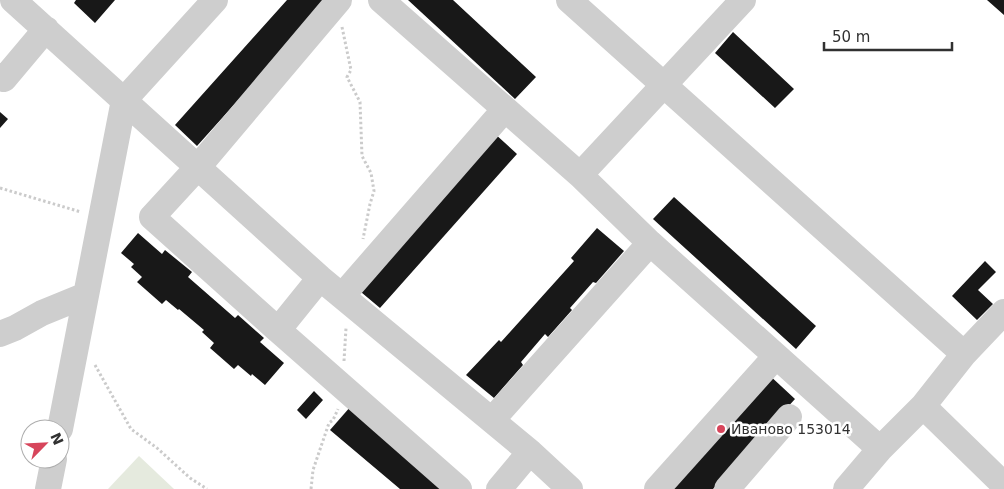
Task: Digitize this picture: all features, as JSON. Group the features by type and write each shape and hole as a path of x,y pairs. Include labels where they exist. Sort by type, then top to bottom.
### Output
{"street":[{"path":"13,0 320,278 530,452 570,489"},
{"path":"62,419 124,100 215,0"},
{"path":"381,0 580,175 650,243 880,450"},
{"path":"569,0 964,354"},
{"path":"580,175 743,0"},
{"path":"340,10 152,217 459,489"},
{"path":"0,76 4,79 46,29"},
{"path":"342,296 505,109"},
{"path":"492,420 650,243"},
{"path":"278,330 320,278"},
{"path":"0,334 42,313 86,295"},
{"path":"846,489 880,450 923,406 964,354 1004,312"},
{"path":"658,489 776,356"},
{"path":"923,406 1004,485"},
{"path":"727,489 789,417"},
{"path":"499,489 530,452"},
{"path":"48,489 52,469"}],"path":[{"path":"340,10 351,70 347,77 360,102 362,156 371,173 374,191 362,241"},
{"path":"0,188 101,217"},
{"path":"311,489 313,470 329,423 333,420 341,402 347,307 342,296"},
{"path":"78,333 131,428 157,448 190,478 207,489"}],"shaded area":[{"path":"139,456 174,489 108,489"}],"building":[{"path":"76,0 115,0 95,23 74,3"},
{"path":"287,0 328,0 197,146 175,125"},
{"path":"408,0 453,0 536,77 515,99"},
{"path":"987,0 1004,0 1004,15"},
{"path":"733,32 794,89 775,108 715,53"},
{"path":"0,112 8,119 0,128"},
{"path":"494,133 517,154 380,308 355,287"},
{"path":"674,197 816,326 796,349 653,219"},
{"path":"597,228 624,251 596,283 593,282 570,308 572,310 548,337 545,334 521,362 523,365 494,398 466,375 499,340 501,342 574,261 571,258"},
{"path":"138,233 162,254 165,250 192,272 188,277 235,318 238,315 264,338 260,342 284,363 265,385 238,365 234,369 210,348 214,343 202,332 204,330 166,300 162,304 137,282 142,277 131,267 134,264 121,253"},
{"path":"985,261 996,272 978,290 993,304 977,320 952,296"},
{"path":"767,373 795,399 713,489 662,489"},
{"path":"314,391 323,400 306,419 297,410"},
{"path":"351,406 450,489 400,489 330,430"}],"place":[{"name":"Иваново 153014","path":"721,429"}]}
